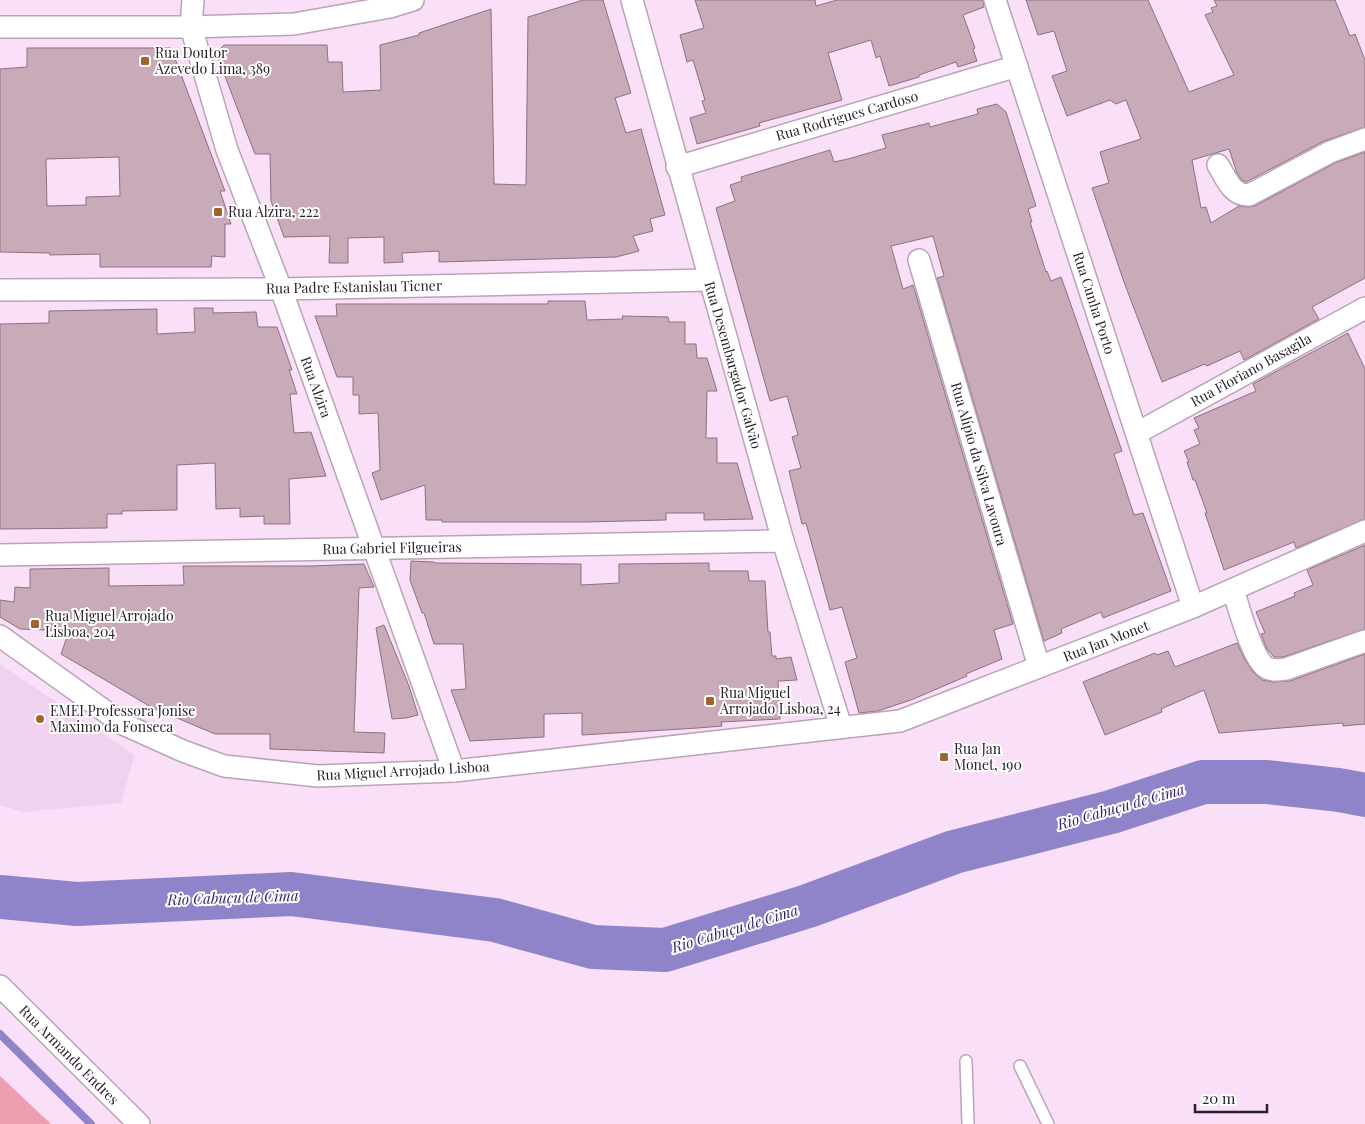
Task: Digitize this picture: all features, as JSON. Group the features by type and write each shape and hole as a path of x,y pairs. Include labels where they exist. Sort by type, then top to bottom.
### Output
{"street":[{"name":"Rua Alzira","path":"193,0 191,27 227,150 281,289 454,771"},
{"path":"0,27 191,27 294,24 390,7 413,0"},
{"name":"Rua Desembargador Galvão","path":"632,0 677,167 783,541 841,727"},
{"name":"Rua Cunha Porto","path":"995,0 1193,606"},
{"name":"Rua Rodrigues Cardoso","path":"677,167 1017,66"},
{"path":"1218,165 1232,189 1243,195 1249,195 1330,152 1365,139"},
{"name":"Rua Alípio da Silva Lavoura","path":"919,260 1039,667"},
{"name":"Rua Padre Estanislau Ticner","path":"0,290 281,289 709,280"},
{"name":"Rua Floriano Basagila","path":"1137,433 1365,308"},
{"name":"Rua Jan Monet","path":"841,727 900,721 1233,590 1365,531"},
{"name":"Rua Gabriel Filgueiras","path":"0,555 783,541"},
{"path":"1233,590 1258,661 1269,669 1286,669 1365,641"},
{"name":"Rua Miguel Arrojado Lisboa","path":"0,636 123,724 183,751 224,766 318,776 454,771 841,727"},
{"name":"Rua Armando Endres","path":"0,986 139,1124"}],"lane":[{"path":"966,1061 968,1124"},
{"path":"1020,1066 1048,1124"}],"shaded area":[{"name":"EMEI Professora Jonise Maximo da Fonseca","path":"0,664 135,755 121,803 23,812 0,805"},
{"path":"0,1076 51,1124 0,1124"}],"building":[{"path":"583,0 603,0 631,93 615,98 626,133 641,129 665,215 650,219 653,231 633,236 639,251 616,257 439,262 439,251 402,253 403,262 384,263 384,237 348,238 348,263 329,263 330,236 284,237 271,201 270,154 255,154 216,53 224,45 327,45 328,62 342,62 343,92 381,90 380,45 419,35 419,33 491,9 494,184 526,185 528,17"},
{"path":"695,0 815,0 816,6 837,0 983,0 984,7 963,15 975,48 973,49 977,61 958,67 956,62 919,75 919,77 889,86 880,56 876,58 871,40 828,53 842,100 759,123 760,126 697,144 690,118 706,113 702,101 705,100 693,60 687,62 680,35 704,28"},
{"path":"1026,0 1148,0 1189,92 1234,75 1205,15 1213,12 1211,8 1217,6 1214,0 1335,0 1350,36 1355,34 1365,60 1365,127 1324,141 1246,182 1237,173 1229,149 1192,160 1201,208 1206,207 1211,223 1239,206 1255,206 1335,163 1365,152 1365,278 1312,307 1319,319 1244,360 1240,351 1207,366 1205,364 1162,382 1124,282 1092,188 1109,183 1100,152 1141,139 1126,100 1116,104 1110,100 1067,116 1052,76 1067,71 1054,31 1038,35"},
{"path":"27,48 171,48 225,191 220,191 231,224 225,224 225,257 212,256 211,267 100,267 100,254 50,255 50,253 0,252 0,69 27,67","holes":["119,157 120,196 86,197 86,205 47,206 46,159"]},
{"path":"997,104 1006,112 1036,206 1028,209 1032,222 1030,222 1046,272 1051,281 1061,277 1122,451 1114,454 1134,515 1143,513 1171,591 1103,618 1101,612 1061,629 1062,633 1044,641 937,278 944,276 933,236 891,246 903,289 913,285 1013,624 994,630 1002,659 911,700 878,711 859,713 845,662 857,658 842,607 830,610 806,523 802,524 789,471 801,468 792,437 798,435 787,396 770,401 716,208 735,201 730,185 742,181 741,177 830,150 834,162 848,159 886,148 882,135 929,123 930,127 978,114 977,109"},
{"path":"548,301 585,301 587,320 623,319 622,316 668,317 669,322 685,322 685,344 696,344 697,358 707,358 717,391 707,391 706,438 717,438 717,463 737,463 753,519 704,520 704,513 666,513 666,520 442,522 442,520 426,520 425,485 381,500 372,473 380,470 378,413 359,414 359,395 353,395 353,377 337,377 315,316 337,316 336,304 548,304"},
{"path":"194,308 213,308 213,313 256,312 258,327 277,327 292,370 289,370 297,394 290,394 294,433 311,432 326,476 289,479 290,524 264,524 264,516 240,517 240,508 216,509 215,463 177,465 177,510 122,511 122,514 107,514 107,528 0,529 0,324 49,323 49,311 157,309 157,334 195,332"},
{"path":"1348,333 1365,369 1365,519 1296,548 1294,542 1224,570 1205,513 1207,513 1195,480 1193,480 1187,462 1189,462 1184,451 1200,444 1194,430 1199,428 1194,418 1256,391 1253,384"},
{"path":"1365,545 1365,629 1283,657 1274,657 1267,649 1261,634 1265,633 1256,612 1295,596 1294,593 1313,585 1307,570"},
{"path":"411,561 435,563 581,564 581,585 619,583 619,564 709,563 709,571 748,571 749,581 765,581 768,632 770,632 772,656 776,656 776,659 791,657 797,680 778,681 780,719 721,722 722,726 698,728 582,735 582,713 544,714 544,737 470,741 451,690 466,689 463,644 434,644 424,613 422,613 410,580"},
{"path":"364,564 374,587 359,588 354,732 385,733 384,753 270,749 270,734 215,734 151,707 61,654 69,631 20,629 0,617 0,600 14,602 15,587 30,588 30,569 109,568 109,586 184,585 183,566"},
{"path":"384,625 409,686 418,715 392,719 376,628"},
{"path":"1237,643 1253,672 1262,680 1273,682 1290,681 1365,654 1365,724 1343,726 1343,723 1219,733 1204,690 1161,709 1162,712 1105,735 1083,682 1155,653 1157,655 1168,651 1175,667"}],"waterway":[{"name":"Rio Cabuçu de Cima","path":"0,897 77,904 291,894 495,920 593,947 665,950 808,906 954,852 1111,812 1203,782 1267,782 1339,790 1365,795"},
{"path":"0,1034 91,1124"}],"place":[{"name":"Rua Doutor Azevedo Lima, 389","path":"145,61"},
{"name":"Rua Alzira, 222","path":"218,212"},
{"name":"Rua Miguel Arrojado Lisboa, 204","path":"35,624"},
{"name":"Rua Miguel Arrojado Lisboa, 24","path":"710,701"},
{"name":"EMEI Professora Jonise Maximo da Fonseca","path":"40,719"},
{"name":"Rua Jan Monet, 190","path":"944,757"}]}
